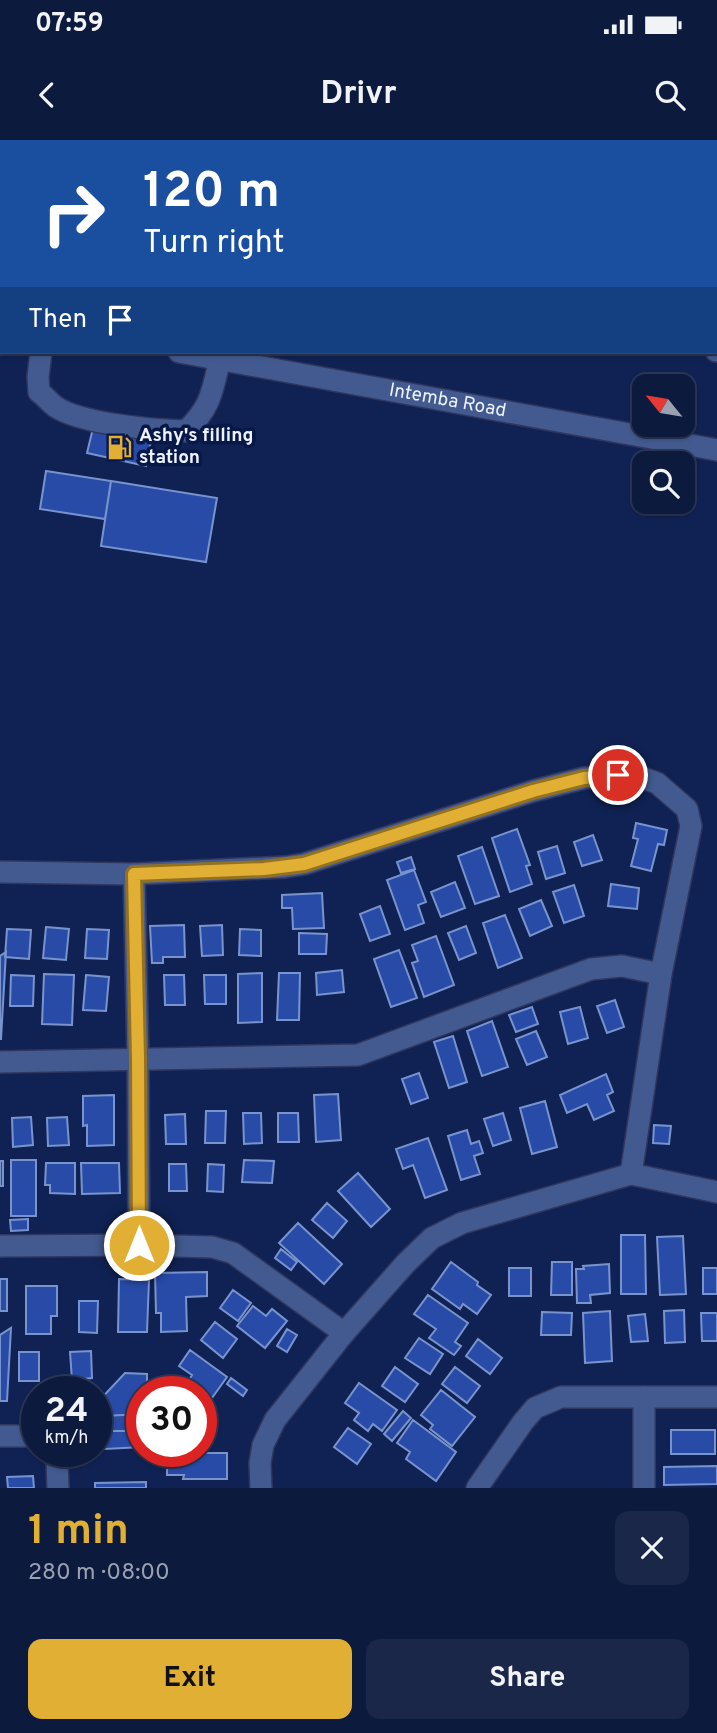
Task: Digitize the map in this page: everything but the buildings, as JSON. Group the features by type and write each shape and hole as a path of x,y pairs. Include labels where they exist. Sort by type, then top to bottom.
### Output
{"street":[{"path":"41,354 39,392 56,407 84,418 169,431 186,431 201,416 211,398 219,359"},
{"name":"Intemba Road","path":"190,354 717,450"},
{"path":"0,872 134,874 264,869 304,864 520,795 584,778 618,775 640,777 657,783 687,809 691,826 661,974 631,1174"},
{"path":"134,874 139,1245"},
{"path":"0,1062 358,1055 591,969 622,966 661,974"},
{"path":"261,1488 260,1463 263,1445 275,1420 344,1333 432,1238 462,1223 631,1174 717,1192"},
{"path":"0,1246 139,1245 212,1247 233,1252 344,1333"},
{"path":"477,1488 523,1422 536,1408 561,1397 717,1397"},
{"path":"644,1397 644,1488"},
{"path":"0,1436 21,1436"},
{"path":"57,1467 58,1488"}],"place":[{"name":"Ashy's filling station","path":"119,447"}],"route":[{"path":"139,1245 134,874 264,869 304,864 533,791 584,778 618,775"}]}
